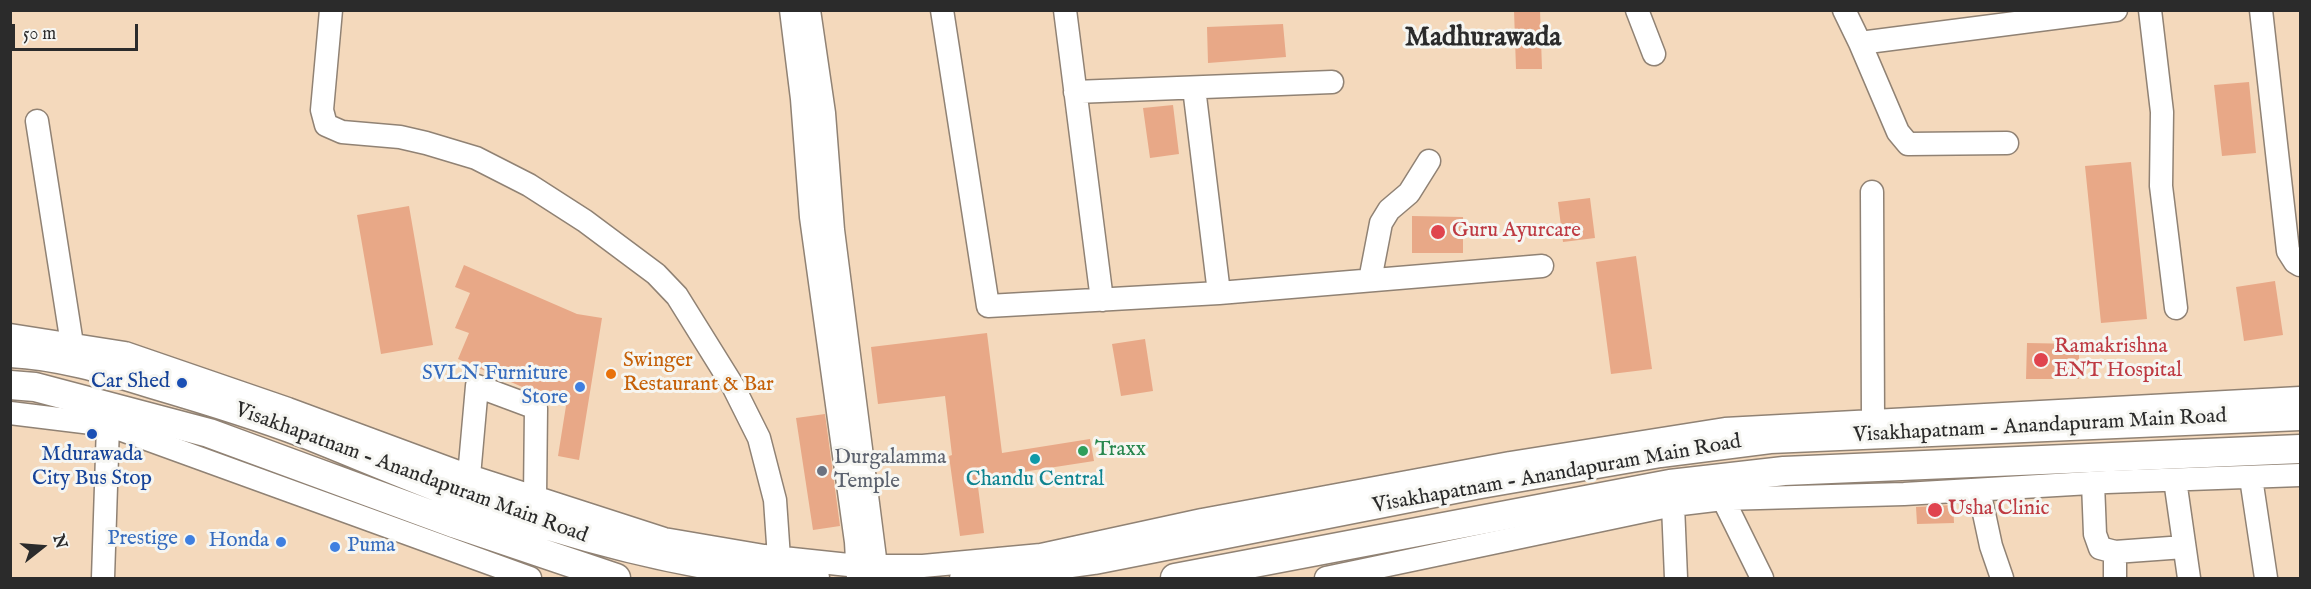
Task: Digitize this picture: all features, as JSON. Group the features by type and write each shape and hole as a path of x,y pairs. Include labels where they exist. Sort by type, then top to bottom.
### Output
{"main road":[{"name":"Visakhapatnam - Anandapuram Main Road","path":"10,353 29,354 123,375 209,401 301,433 463,496 599,542 731,568 815,579"},
{"name":"Visakhapatnam - Anandapuram Main Road","path":"10,385 35,387 209,433 456,524 616,579"},
{"name":"Visakhapatnam - Anandapuram Main Road","path":"964,579 1094,560 1475,485 1648,455 1770,439 2301,416"},
{"name":"Visakhapatnam - Anandapuram Main Road","path":"1175,579 1681,483 1807,470 2301,449"}],"street":[{"path":"331,10 322,110 326,125 342,132 400,137 476,158 529,185 585,221 656,274 677,296 733,386 759,438 775,500 779,558"},
{"path":"791,10 802,99 811,217 866,572"},
{"path":"809,10 824,113 866,572"},
{"path":"942,10 988,306 1219,293 1542,266"},
{"path":"1065,10 1102,300"},
{"path":"1636,10 1654,54"},
{"path":"1844,10 1898,132 1908,144 2007,143"},
{"path":"1860,43 2116,10"},
{"path":"2150,10 2162,112 2161,186 2176,308"},
{"path":"2261,10 2288,251 2295,262 2301,265"},
{"path":"1075,92 1332,82"},
{"path":"1194,88 1219,293"},
{"path":"37,121 72,345"},
{"path":"1371,280 1381,223 1389,210 1409,193 1429,161"},
{"path":"1872,192 1873,419"},
{"path":"10,335 136,357 288,409 469,476 664,539 866,572 1041,555 1202,520 1510,463 1725,429 1873,419 2301,398"},
{"path":"469,476 477,386 536,408 536,498"},
{"path":"10,413 108,425 530,579"},
{"path":"103,579 108,425"},
{"path":"1326,579 1673,505 1723,499 2301,475"},
{"path":"2251,478 2266,579"},
{"path":"2175,480 2189,579"},
{"path":"2093,483 2097,542 2105,551 2184,548"},
{"path":"1979,490 1991,546 2002,579"},
{"path":"1723,499 1762,579"},
{"path":"1673,505 1676,579"},
{"path":"2115,552 2115,579"}],"building":[{"path":"1514,10 1540,10 1542,69 1516,69"},
{"path":"1283,24 1286,57 1208,63 1207,27"},
{"path":"2249,82 2256,153 2222,156 2214,85"},
{"path":"1173,105 1179,154 1150,158 1143,108"},
{"path":"2131,162 2147,319 2101,323 2085,166"},
{"path":"1590,198 1595,238 1563,242 1558,202"},
{"path":"409,206 433,345 381,354 357,215"},
{"path":"1412,216 1463,217 1463,253 1412,253"},
{"path":"1636,256 1652,369 1611,374 1596,262"},
{"path":"464,265 577,314 602,318 579,460 558,456 566,406 458,359 469,333 455,328 470,293 455,287"},
{"path":"2275,281 2283,335 2244,341 2236,287"},
{"path":"987,333 1002,453 1090,439 1094,461 977,479 984,533 960,536 949,456 952,455 945,396 878,404 871,347"},
{"path":"1145,339 1153,391 1121,396 1112,344"},
{"path":"2027,343 2079,344 2079,379 2026,379"},
{"name":"Durgalamma Temple","path":"825,414 840,526 813,530 796,418"},
{"path":"1953,505 1954,523 1917,524 1916,507"}],"place":[{"name":"Guru Ayurcare","path":"1438,232"},
{"name":"Ramakrishna ENT Hospital","path":"2041,360"},
{"name":"Swinger Restaurant & Bar","path":"611,374"},
{"name":"Car Shed","path":"182,383"},
{"name":"SVLN Furniture Store","path":"580,387"},
{"name":"Mdurawada City Bus Stop","path":"92,434"},
{"name":"Traxx","path":"1083,451"},
{"name":"Chandu Central","path":"1035,459"},
{"name":"Durgalamma Temple","path":"822,471"},
{"name":"Usha Clinic","path":"1935,510"},
{"name":"Prestige","path":"190,540"},
{"name":"Honda","path":"281,542"},
{"name":"Puma","path":"335,547"}],"district":[{"name":"Madhurawada","path":"1483,39"}]}
